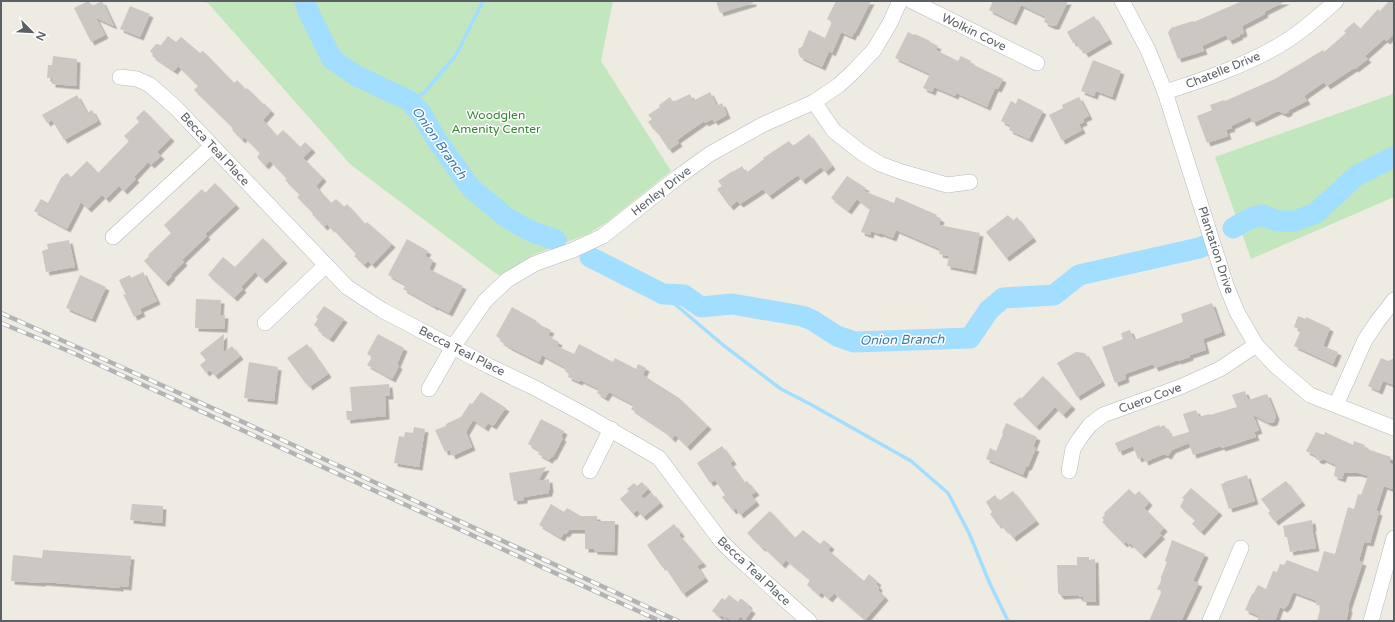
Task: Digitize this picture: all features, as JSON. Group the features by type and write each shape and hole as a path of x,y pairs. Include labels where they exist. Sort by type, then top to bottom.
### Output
{"street":[{"name":"Henley Drive","path":"429,389 484,301 507,280 534,264 573,250 603,236 678,177 710,154 762,125 814,102 848,77 874,50 890,23 900,1"},
{"name":"Wolkin Cove","path":"912,1 1037,63"},
{"name":"Plantation Drive","path":"1122,1 1148,50 1165,92 1226,285 1237,312 1256,345 1276,366 1310,395 1394,428"},
{"name":"Chatelle Drive","path":"1165,92 1205,79 1249,61 1284,43 1310,24 1336,1"},
{"name":"Becca Teal Place","path":"120,77 137,79 150,85 175,107 325,266 347,287 376,306 532,387 659,458 721,541 735,556 809,621"},
{"path":"814,102 834,131 862,153 880,164 947,185 970,182"},
{"path":"113,237 212,146"},
{"path":"265,324 325,266"},
{"path":"1336,405 1365,340 1394,300"},
{"name":"Cuero Cove","path":"1068,471 1073,449 1090,425 1103,415 1180,387 1220,369 1256,345"},
{"path":"590,471 611,430"},
{"path":"1371,621 1394,538"},
{"path":"1210,621 1241,548"}],"green space":[{"name":"Woodglen Amenity Center","path":"200,1 613,1 601,61 671,171 607,222 588,234 533,255 501,276 350,164 208,3"},
{"path":"1394,92 1394,197 1251,259 1215,157 1390,95"}],"building":[{"path":"88,1 92,6 102,1 114,26 96,18 105,35 91,42 74,8"},
{"path":"716,1 753,1 753,3 720,13"},
{"path":"836,1 871,1 855,33 854,32 852,37 841,32 832,53 829,51 822,67 800,57 798,51 799,48 802,47 809,30 825,38 832,22 827,19"},
{"path":"993,1 1068,1 1056,26 1052,26 1044,22 1046,17 1021,5 1013,22 989,10"},
{"path":"1242,1 1286,1 1264,12 1265,14 1242,26 1244,33 1239,35 1240,36 1229,41 1226,35 1202,46 1204,51 1178,59 1168,33 1171,28 1193,21 1194,22"},
{"path":"1389,1 1394,1 1394,33 1387,41 1384,39 1365,56 1368,59 1355,69 1354,68 1327,86 1324,82 1304,96 1307,101 1289,110 1289,112 1285,114 1278,111 1253,123 1250,117 1226,130 1228,136 1207,143 1197,116 1212,110 1210,105 1224,100 1225,101 1275,79 1323,50 1324,52 1346,33 1344,31 1354,22 1360,29 1378,9 1380,11"},
{"path":"130,6 150,14 140,37 120,29"},
{"path":"1094,16 1109,40 1085,54 1082,49 1080,50 1076,42 1073,43 1067,32"},
{"path":"908,32 930,41 938,46 936,50 958,61 961,56 971,61 970,63 1003,79 998,89 995,88 987,107 956,93 955,96 934,87 932,92 923,88 930,74 895,58"},
{"path":"168,36 176,42 181,37 200,53 203,51 234,83 237,80 246,90 247,88 263,104 264,103 271,111 263,120 277,136 283,130 300,147 305,142 312,149 303,158 323,178 316,186 319,190 331,203 336,199 344,207 347,204 365,224 367,222 392,244 372,265 368,261 364,265 354,256 356,254 332,228 331,229 327,224 324,227 297,197 300,195 285,180 287,179 270,161 265,166 257,157 260,153 244,137 242,140 233,131 233,128 194,90 198,86 178,66 174,71 152,56 153,54 150,51 156,44 161,45"},
{"path":"53,56 77,59 76,86 52,84 52,78 47,78 48,65 52,65"},
{"path":"1093,60 1121,71 1112,97 1096,91 1094,96 1081,91"},
{"path":"710,92 717,106 722,103 727,115 714,122 713,119 705,123 704,121 677,140 679,143 669,150 655,129 654,130 648,122 652,119 648,115 660,107 659,105 670,97 673,102 690,94 693,101"},
{"path":"77,95 87,113 92,110 98,121 64,140 52,120 47,123 42,115"},
{"path":"1079,97 1089,116 1083,119 1084,122 1079,124 1082,130 1062,141 1049,115 1063,108 1062,105"},
{"path":"1018,98 1043,111 1029,139 1009,130 1011,126 1001,121 1011,101 1016,104"},
{"path":"144,110 171,138 157,152 161,156 151,165 148,162 134,177 136,179 124,191 119,186 106,199 102,195 88,209 81,202 67,229 34,211 41,199 48,203 61,178 67,173 71,177 87,161 98,173 129,141 124,136 139,122 136,118"},
{"path":"809,134 832,166 825,172 821,167 802,181 798,175 769,196 763,189 740,204 737,201 730,207 717,189 722,186 718,181 742,166 746,173 764,159 763,158 789,141 793,146"},
{"path":"847,176 866,188 864,191 894,203 896,197 937,215 936,216 941,219 939,225 980,233 973,271 947,266 949,256 939,254 940,249 896,230 893,238 871,231 870,235 861,232 870,209 857,199 848,211 831,198"},
{"path":"215,183 236,205 205,234 207,236 182,260 184,262 165,283 144,261 149,256 148,255 171,233 164,225 202,189 205,193"},
{"path":"1008,215 1013,221 1017,217 1033,238 1006,258 986,232"},
{"path":"263,238 284,260 263,280 255,272 241,287 243,289 234,298 208,275 223,257 235,267"},
{"path":"407,239 428,251 425,256 433,260 429,269 463,286 449,313 403,289 406,285 388,275"},
{"path":"69,240 75,267 46,272 42,251 48,249 47,244"},
{"path":"143,272 157,301 140,309 142,313 134,317 123,294 126,295 119,280 130,275 131,278"},
{"path":"80,275 106,287 92,319 66,308"},
{"path":"196,299 221,300 220,315 225,315 224,329 195,328"},
{"path":"1212,303 1222,332 1203,339 1206,350 1190,355 1190,357 1155,368 1153,364 1125,374 1126,379 1115,383 1102,347 1123,339 1121,333 1130,330 1134,340 1183,322 1181,314"},
{"path":"324,306 344,319 330,339 318,331 319,329 314,325 318,319 316,317"},
{"path":"512,307 537,321 536,323 551,330 548,335 559,342 557,346 574,354 579,344 613,362 615,358 636,369 638,364 646,368 643,375 679,398 708,426 687,447 675,435 672,439 664,431 631,409 634,405 609,392 605,398 597,393 599,389 580,380 579,382 568,377 569,374 565,371 566,368 542,355 539,362 509,347 500,341 501,339 496,336"},
{"path":"1298,316 1306,319 1306,317 1330,328 1323,346 1338,352 1333,364 1294,346 1301,330 1294,327"},
{"path":"224,334 223,353 232,346 240,356 215,376 210,370 206,373 200,365 206,360 200,353"},
{"path":"378,334 404,348 397,364 399,366 392,379 367,365 372,357 367,354"},
{"path":"307,344 328,374 309,387 287,358"},
{"path":"1076,352 1085,353 1102,382 1077,397 1057,363"},
{"path":"1381,358 1388,361 1394,358 1394,385 1383,381 1379,391 1368,386"},
{"path":"249,362 278,367 274,401 244,398"},
{"path":"1043,376 1072,406 1063,415 1055,407 1036,427 1013,404 1020,397 1021,399"},
{"path":"389,384 390,396 385,396 386,416 347,420 346,411 352,411 350,387"},
{"path":"1245,391 1248,400 1267,394 1276,416 1274,422 1269,423 1253,415 1259,430 1254,432 1256,437 1222,448 1221,446 1193,455 1189,443 1172,450 1168,456 1164,454 1145,462 1143,457 1138,459 1133,446 1119,452 1115,443 1159,425 1160,427 1164,425 1172,437 1189,432 1183,414 1196,410 1199,417 1237,407 1232,395"},
{"path":"481,392 506,408 493,426 488,423 485,428 473,420 466,432 472,447 452,456 450,450 445,452 435,430 446,426 446,424 461,417 470,403 472,404"},
{"path":"541,419 564,431 561,437 563,438 553,457 552,456 549,460 538,454 540,451 528,444"},
{"path":"1006,423 1037,437 1033,447 1036,448 1023,475 986,459 990,448 996,451"},
{"path":"414,427 425,429 419,467 394,463 399,436 404,437 405,432 413,433"},
{"path":"1316,432 1324,435 1325,432 1353,445 1354,441 1365,445 1364,448 1391,457 1389,463 1394,465 1394,483 1392,489 1384,486 1376,511 1379,512 1370,543 1364,542 1359,561 1363,562 1348,607 1349,609 1346,621 1317,621 1321,606 1316,605 1317,601 1293,592 1288,605 1284,609 1280,607 1275,621 1257,621 1259,616 1245,610 1258,585 1266,589 1273,571 1277,572 1280,564 1284,565 1287,560 1318,572 1324,551 1335,554 1348,507 1354,509 1358,494 1361,495 1368,476 1358,473 1344,473 1342,479 1334,476 1336,465 1323,459 1320,461 1316,459 1316,456 1306,451"},
{"path":"722,446 733,461 730,463 744,483 747,481 756,492 751,495 756,502 740,515 736,508 733,511 722,497 725,495 715,480 710,483 697,463"},
{"path":"546,467 538,481 549,479 549,493 524,497 524,500 514,501 509,473"},
{"path":"1247,475 1255,501 1229,509 1221,484"},
{"path":"1286,481 1302,502 1275,522 1268,513 1270,511 1261,499"},
{"path":"642,482 648,489 641,496 643,499 652,493 660,503 643,517 637,510 633,514 620,499 629,491 627,489 634,483 637,486"},
{"path":"1191,488 1219,512 1201,532 1192,524 1195,520 1180,507 1184,499 1182,498"},
{"path":"1129,489 1135,495 1139,491 1149,502 1144,508 1164,528 1159,534 1162,535 1142,555 1130,543 1129,545 1126,542 1124,544 1102,522 1104,520 1102,518 1105,514 1104,513"},
{"path":"1013,491 1036,521 1013,538 1007,530 1005,530 1000,524 998,525 990,514 992,512 986,502 995,495 999,501"},
{"path":"132,504 163,506 162,523 130,520"},
{"path":"551,504 564,512 567,508 581,516 597,516 597,521 615,521 614,552 585,549 585,530 569,530 566,534 564,533 561,538 539,525"},
{"path":"770,511 795,538 803,530 820,544 824,540 831,546 828,550 864,581 869,574 878,582 876,584 879,587 878,590 885,597 865,620 834,593 829,599 821,592 819,595 807,585 810,580 786,560 782,565 747,533"},
{"path":"1312,520 1316,548 1290,552 1283,526"},
{"path":"674,524 681,533 679,535 703,563 697,566 705,578 683,594 664,566 662,567 647,545"},
{"path":"1172,540 1205,554 1193,581 1199,583 1181,621 1149,621 1162,591 1157,589 1167,562 1165,561"},
{"path":"43,550 131,556 128,587 120,586 120,588 11,581 13,555 42,558"},
{"path":"1077,557 1089,557 1089,560 1095,559 1096,602 1083,602 1083,597 1078,597 1078,595 1061,596 1058,593 1057,565 1077,565"},
{"path":"729,595 738,602 742,599 749,605 748,607 752,610 745,620 740,616 737,621 732,621 721,615 720,617 712,611 722,598 725,600"}],"waterway":[{"name":"Onion Branch","path":"305,1 308,11 332,59 355,75 408,100 421,113 438,142 471,188 506,217 528,230 556,240"},
{"path":"408,100 424,93 456,55 483,1"},
{"name":"Onion Branch","path":"1233,228 1251,218 1263,215 1277,221 1295,221 1316,213 1356,176 1394,157"},
{"name":"Onion Branch","path":"590,257 663,294 684,295 701,307 732,304 802,316 812,320 837,336 854,342 970,338 989,310 1003,298 1054,295 1079,275 1204,246"},
{"path":"663,294 723,345 781,389 911,461 948,493 969,533 990,584 1008,621"}],"railway":[{"path":"1,313 678,621"},
{"path":"1,323 71,352 660,621"}]}
